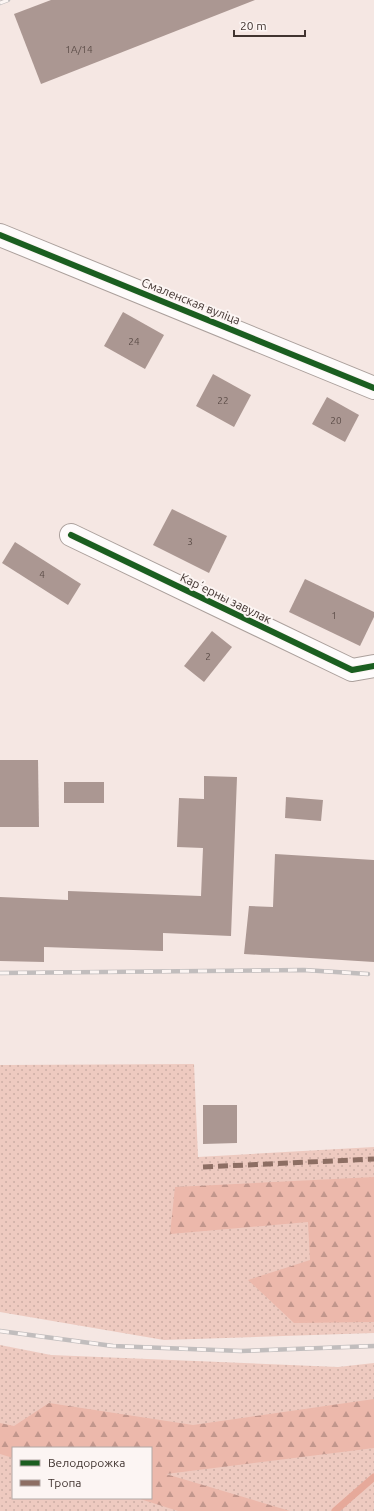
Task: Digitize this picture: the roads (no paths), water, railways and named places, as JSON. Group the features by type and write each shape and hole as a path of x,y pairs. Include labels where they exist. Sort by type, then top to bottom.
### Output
{"street":[{"name":"Смаленская вуліца","path":"0,235 374,388"},
{"name":"Карʼерны завулак","path":"71,535 352,670 374,666"}],"waterway":[{"path":"335,1511 374,1477"}],"railway":[{"path":"0,3 8,0"},
{"path":"0,973 304,970 368,974"},
{"path":"0,1331 113,1346 241,1351 374,1346"}]}
